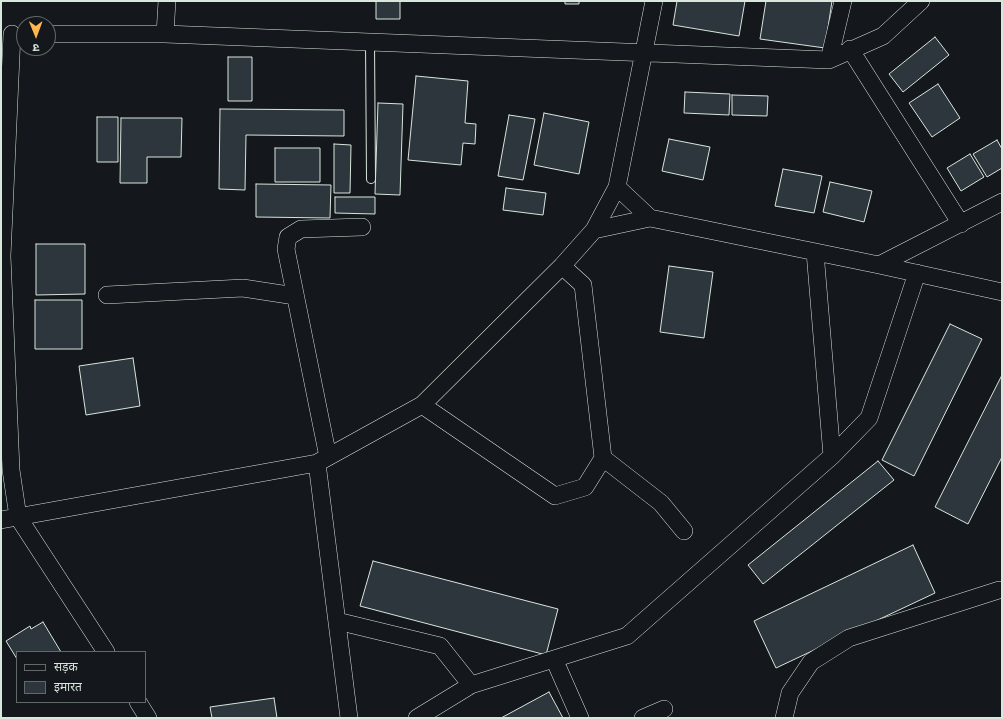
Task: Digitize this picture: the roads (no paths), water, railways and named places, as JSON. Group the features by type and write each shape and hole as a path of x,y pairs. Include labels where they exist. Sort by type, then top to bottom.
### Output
{"street":[{"path":"165,34 167,1"},
{"path":"1,520 323,460 422,405 562,266 594,230 617,187 654,1"},
{"path":"828,60 844,1"},
{"path":"56,34 165,34 828,60 883,36 921,1"},
{"path":"12,34 2,256 6,471 18,517 105,651"},
{"path":"850,50 961,224"},
{"path":"617,187 650,218"},
{"path":"879,265 1002,202"},
{"path":"594,230 650,218 918,273 1002,292"},
{"path":"349,718 337,621 323,460 286,249 288,237 301,228 362,228"},
{"path":"816,252 832,456"},
{"path":"422,405 555,496 585,488 603,458 583,285 562,266"},
{"path":"417,718 471,685 627,636 832,456 869,418 918,273"},
{"path":"107,294 256,288 295,296"},
{"path":"603,458 661,503 684,531"},
{"path":"784,718 790,693 811,662 849,638 999,590"},
{"path":"337,621 440,646 471,685"},
{"path":"554,659 580,718"},
{"path":"139,703 148,718"},
{"path":"643,718 664,709"}],"lane":[{"path":"370,42 371,179"}]}
